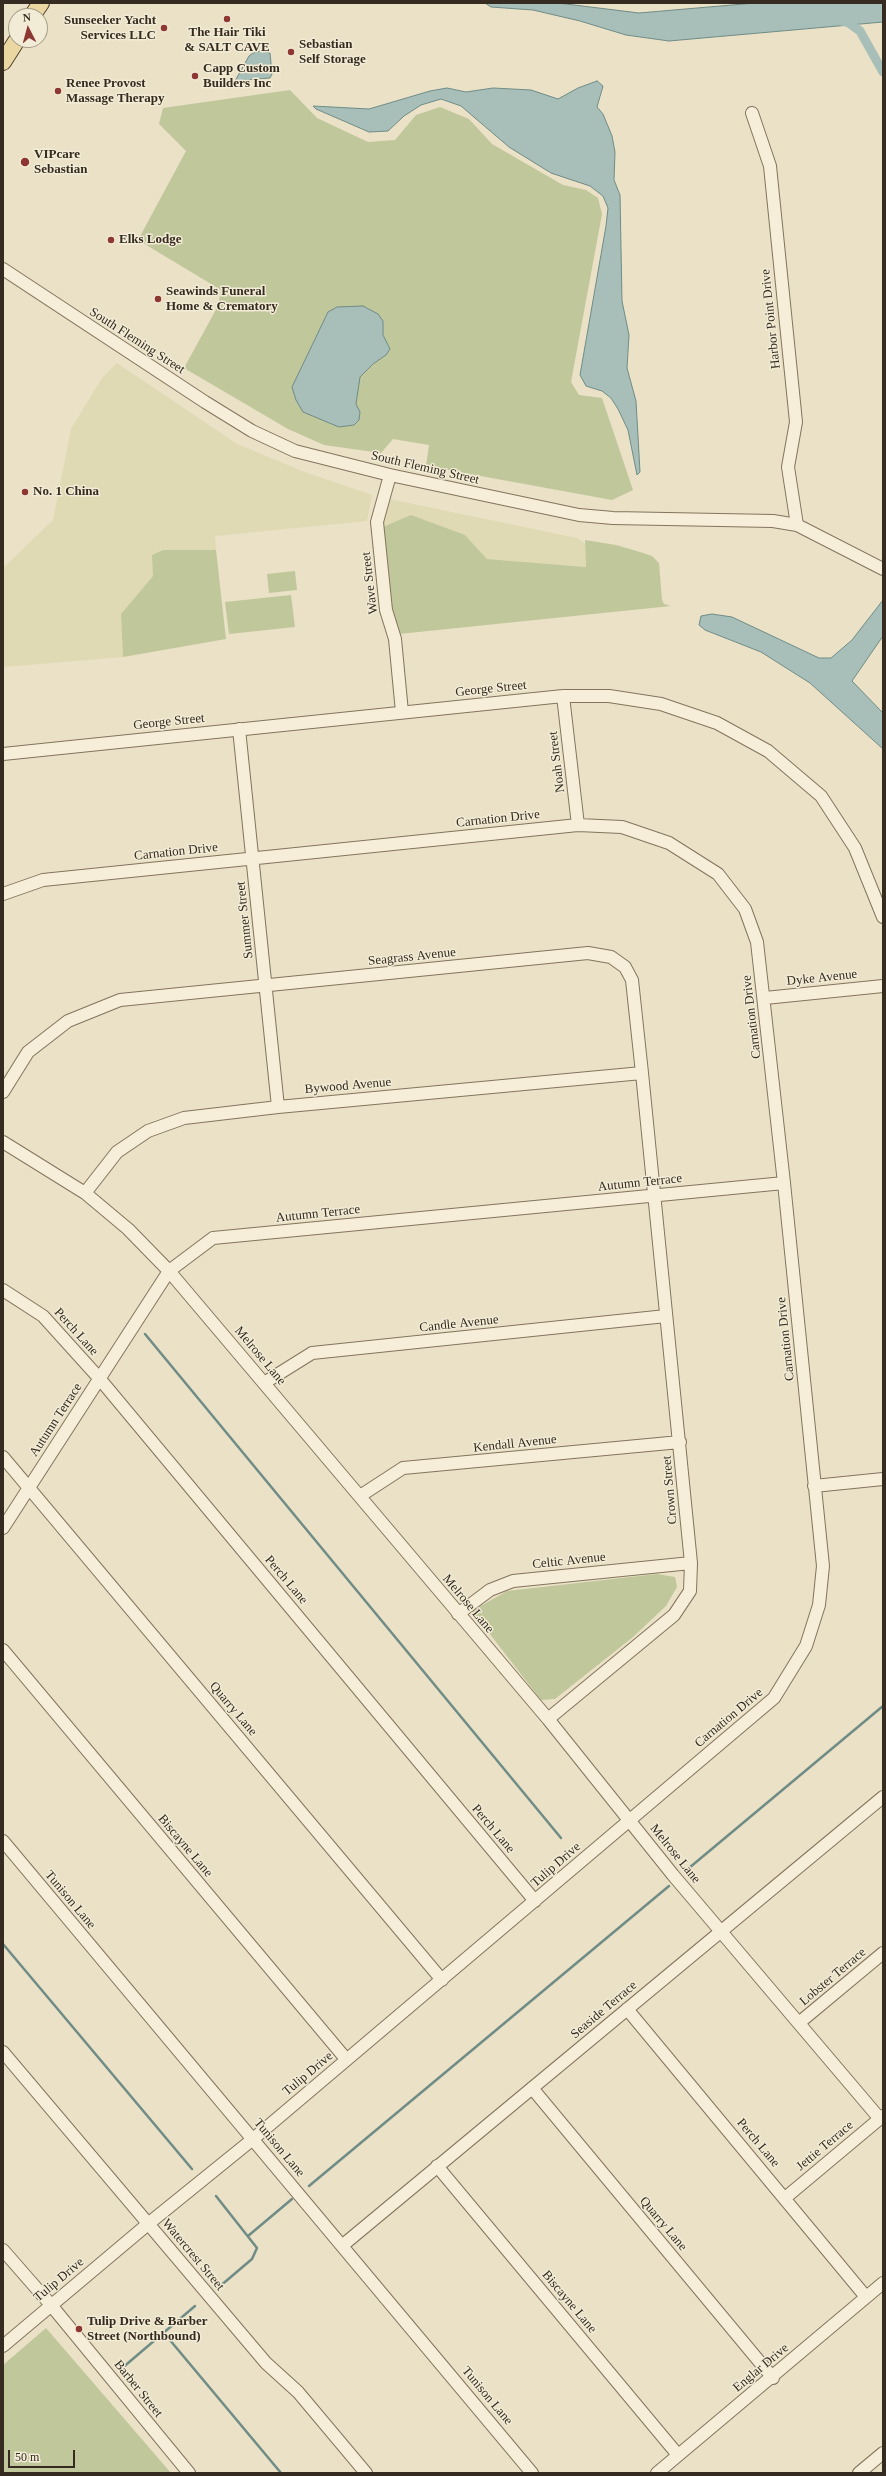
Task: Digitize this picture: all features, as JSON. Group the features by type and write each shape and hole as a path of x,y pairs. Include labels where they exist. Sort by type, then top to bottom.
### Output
{"main road":[{"path":"3,62 12,48"}],"street":[{"name":"Harbor Point Drive","path":"752,113 770,166 796,422 788,467 796,525"},
{"name":"South Fleming Street","path":"3,269 252,431 295,451 390,475 578,515 613,518 773,521 796,525 883,569"},
{"name":"Wave Street","path":"390,475 378,522 386,610 395,639 402,712"},
{"name":"George Street","path":"3,754 563,696 609,696 661,704 717,724 768,751 820,796 855,848 883,917"},
{"name":"Noah Street","path":"563,696 578,825"},
{"name":"Summer Street","path":"239,729 278,1107"},
{"name":"Carnation Drive","path":"3,894 43,880 578,825 622,827 669,843 718,874 745,909 757,942 765,998 823,1566 819,1605 806,1646 774,1698 630,1820"},
{"name":"Seagrass Avenue","path":"3,1092 28,1052 68,1021 120,1000 588,953 611,956 625,967 632,980 655,1196"},
{"name":"Dyke Avenue","path":"765,998 883,986"},
{"name":"Bywood Avenue","path":"85,1193 117,1152 148,1131 184,1118 278,1107 642,1073"},
{"name":"Melrose Lane","path":"3,1142 85,1193 128,1229 169,1271 548,1719 720,1930 882,2117"},
{"name":"Autumn Terrace","path":"3,1528 169,1271 213,1238 784,1183"},
{"name":"Crown Street","path":"548,1719 674,1615 690,1591 691,1562 655,1196"},
{"name":"Perch Lane","path":"3,1290 43,1316 99,1378 535,1902"},
{"name":"Candle Avenue","path":"264,1383 312,1353 666,1316"},
{"name":"Kendall Avenue","path":"360,1496 403,1468 680,1442"},
{"name":"Quarry Lane","path":"3,1457 442,1980"},
{"path":"814,1486 883,1479"},
{"name":"Celtic Avenue","path":"458,1614 490,1590 512,1581 691,1562"},
{"name":"Biscayne Lane","path":"3,1650 346,2060"},
{"name":"Seaside Terrace","path":"343,2245 720,1930 883,1797"},
{"name":"Tulip Drive","path":"3,2346 148,2224 253,2139 535,1902 630,1820"},
{"name":"Tunison Lane","path":"3,1841 343,2245 532,2473"},
{"name":"Lobster Terrace","path":"800,2022 883,1953"},
{"name":"Perch Lane","path":"627,2009 866,2297"},
{"name":"Watercrest Street","path":"3,2052 266,2363 298,2392 366,2473"},
{"name":"Quarry Lane","path":"532,2088 773,2378"},
{"name":"Jettie Terrace","path":"785,2198 882,2117"},
{"name":"Biscayne Lane","path":"437,2166 678,2455"},
{"name":"Barber Street","path":"3,2250 51,2305 189,2473"},
{"name":"Englar Drive","path":"657,2473 773,2378 883,2283"},
{"path":"859,2473 883,2453"}],"shaded area":[{"path":"117,363 237,444 302,471 372,495 367,521 215,536 216,550 163,550 153,576 121,614 123,657 3,667 3,568 53,520 71,429 102,378"},
{"path":"389,499 577,538 585,544 586,567 487,559 465,535 383,527"}],"green space":[{"path":"290,90 317,118 368,142 395,140 416,115 440,107 469,119 492,144 563,185 586,190 598,198 602,214 571,382 579,395 602,398 633,490 612,500 426,466 429,445 393,439 381,453 324,445 288,429 184,368 218,306 221,290 138,240 186,151 159,124 163,108"},
{"path":"411,515 465,535 487,559 586,567 585,540 616,545 652,556 659,563 662,600 664,604 671,606 399,634 389,597 383,527"},
{"path":"163,550 216,550 226,639 123,657 121,614 153,576 152,555"},
{"path":"295,571 297,590 269,593 267,574"},
{"path":"291,595 295,627 229,634 225,602"},
{"path":"657,1574 675,1577 677,1587 666,1606 633,1637 555,1699 541,1700 472,1611 507,1591"},
{"path":"46,2328 171,2473 3,2473 3,2365"}],"water":[{"path":"485,3 558,3 639,13 755,3 883,3 883,22 669,41 626,35 580,21 533,10 491,7"},
{"path":"261,51 270,53 272,74 270,78 235,81 249,56 253,53"},
{"path":"597,81 603,86 597,107 603,114 612,136 615,152 614,180 620,195 622,301 629,335 627,368 636,401 640,472 637,475 628,430 618,409 611,398 602,391 586,386 580,375 606,226 608,208 603,196 590,186 551,173 509,147 461,106 441,99 421,105 404,116 388,131 369,132 316,109 313,106 369,109 430,91 447,88 466,92 493,88 531,90 558,99 578,88"},
{"path":"363,306 378,314 383,321 383,335 390,349 386,355 373,364 360,377 356,404 360,412 359,420 354,425 339,427 303,412 296,400 292,387 328,312 337,307"},
{"path":"883,600 883,636 852,681 883,713 883,749 810,683 761,652 705,630 699,625 701,616 712,614 732,617 819,658 831,658 852,640"}],"waterway":[{"path":"841,21 849,23 860,31 883,72"},
{"path":"145,1334 561,1838"},
{"path":"689,1868 883,1706"},
{"path":"309,2186 669,1886"},
{"path":"3,1944 192,2169"},
{"path":"216,2196 257,2248 252,2259 219,2287"},
{"path":"248,2236 292,2199"},
{"path":"121,2369 195,2306"},
{"path":"164,2333 281,2473"}],"place":[{"name":"The Hair Tiki & SALT CAVE","path":"227,19"},
{"name":"Sunseeker Yacht Services LLC","path":"164,28"},
{"name":"Sebastian Self Storage","path":"291,52"},
{"name":"Capp Custom Builders Inc","path":"195,76"},
{"name":"Renee Provost Massage Therapy","path":"58,91"},
{"name":"VIPcare Sebastian","path":"25,162"},
{"name":"Elks Lodge","path":"111,240"},
{"name":"Seawinds Funeral Home & Crematory","path":"158,299"},
{"name":"No. 1 China","path":"25,492"},
{"name":"Tulip Drive & Barber Street (Northbound)","path":"79,2329"}]}
